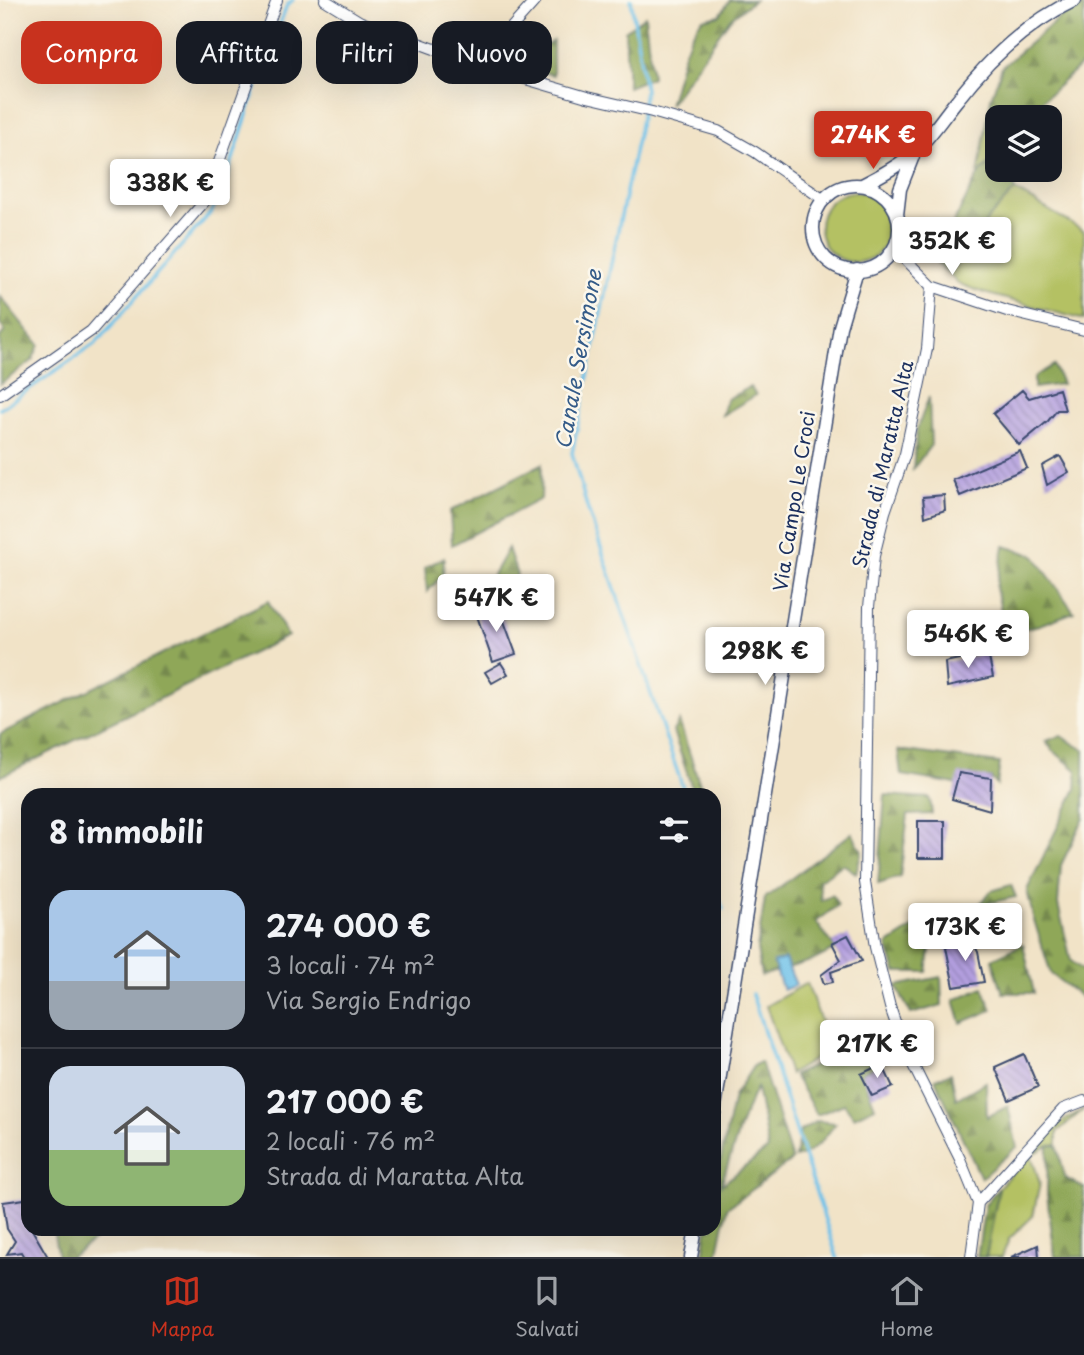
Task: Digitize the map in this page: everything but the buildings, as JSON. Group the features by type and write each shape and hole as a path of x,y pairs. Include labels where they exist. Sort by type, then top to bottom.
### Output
{"street":[{"path":"0,395 91,331 205,201 277,0"},
{"path":"325,0 361,22 432,48"},
{"path":"517,21 536,0"},
{"path":"862,185 893,169 914,152 979,72 1019,35 1055,9 1075,0"},
{"path":"543,84 718,131 755,152 824,200"},
{"path":"897,217 887,198 876,190 862,185 848,185 835,190 816,212 813,226 815,240 821,252 831,262 844,269 858,271 883,261 894,248 898,238 900,189 914,152"},
{"path":"894,248 932,286 1007,311 1084,330"},
{"name":"Via Campo Le Croci","path":"721,1069 840,327 858,271"},
{"name":"Strada di Maratta Alta","path":"932,286 927,349 905,454 885,512 874,555 869,607 865,882 878,959 903,1045 960,1159 978,1203 971,1257"},
{"path":"978,1203 1063,1109 1084,1101"},
{"path":"691,1257 695,1236"}],"green space":[{"path":"730,0 754,0 730,19 669,105 691,36 702,19 720,15"},
{"path":"1084,6 1084,62 1039,105 992,105 991,98 1002,67 1065,13"},
{"path":"645,16 652,77 628,87 625,31"},
{"path":"553,41 553,75 552,75"},
{"path":"985,134 985,168 978,175"},
{"path":"985,168 985,182 1013,182 1015,190 988,219 950,274 937,264 951,228 978,175"},
{"path":"1015,190 1084,231 1084,320 984,293 957,283 950,274 988,219"},
{"path":"862,192 875,198 884,207 888,213 888,241 880,252 869,260 848,262 830,252 822,241 820,220 830,202 841,194"},
{"path":"0,296 39,345 32,361 0,384 0,337 5,331 0,324"},
{"path":"1054,365 1062,384 1034,388 1034,377"},
{"path":"750,387 756,395 722,415 727,399"},
{"path":"929,397 931,445 913,469 917,429"},
{"path":"542,464 541,499 452,545 450,511"},
{"path":"1004,546 1034,555 1074,612 1006,633 996,588"},
{"path":"508,548 517,575 508,596 490,580"},
{"path":"444,558 443,575 427,592 425,567"},
{"path":"268,601 288,636 0,777 0,734"},
{"path":"679,721 701,788 692,788 673,731"},
{"path":"1061,736 1084,750 1084,818 1061,865 1058,904 1071,961 1084,971 1084,999 1051,974 1027,890 1076,789 1077,771 1045,741"},
{"path":"898,750 1000,763 997,785 991,778 956,784 901,775"},
{"path":"885,795 930,798 932,814 908,815 900,877 878,884"},
{"path":"852,833 862,851 856,873 843,864 819,881 821,901 832,895 838,905 816,922 836,949 814,960 761,976 757,949 765,898"},
{"path":"1011,885 1016,897 979,905 991,891"},
{"path":"971,912 979,940 943,941 936,921"},
{"path":"916,926 930,951 927,972 896,972 887,945"},
{"path":"1023,944 1034,993 1003,993 992,959"},
{"path":"941,977 942,1005 911,1014 896,986"},
{"path":"807,983 831,1049 790,1074 766,1006"},
{"path":"983,987 992,1010 961,1023 954,1000"},
{"path":"883,1034 893,1058 862,1073 875,1107 854,1117 844,1104 817,1115 794,1075"},
{"path":"761,1062 792,1160 727,1208 717,1257 703,1257 706,1236 721,1236 721,1185 721,1158 734,1096 754,1065","holes":["757,1087 768,1149 721,1185 744,1115"]},
{"path":"951,1073 956,1099 986,1082 987,1117 1008,1106 1017,1147 981,1178 935,1079"},
{"path":"1084,1109 1057,1132 1057,1145 1048,1146 1031,1155 1040,1183 1033,1216 1009,1239 1002,1257 986,1257 999,1187 1055,1126"},
{"path":"817,1121 836,1123 813,1149 795,1158 800,1131"},
{"path":"1057,1145 1065,1178 1084,1188 1084,1257 1055,1257 1047,1195 1048,1146"},
{"path":"999,1187 986,1257 977,1257 985,1205"},
{"path":"54,1236 100,1236 70,1257 58,1257"}],"water":[{"path":"785,959 796,985 783,990 773,962"}],"waterway":[{"path":"0,409 96,343 212,211 223,190 252,99 287,5 293,0"},
{"name":"Canale Sersimone","path":"631,0 645,90 572,453 587,507 683,788"},
{"name":"Canale Sersimone","path":"721,903 723,909"},
{"name":"Canale Sersimone","path":"752,994 837,1257"}]}
